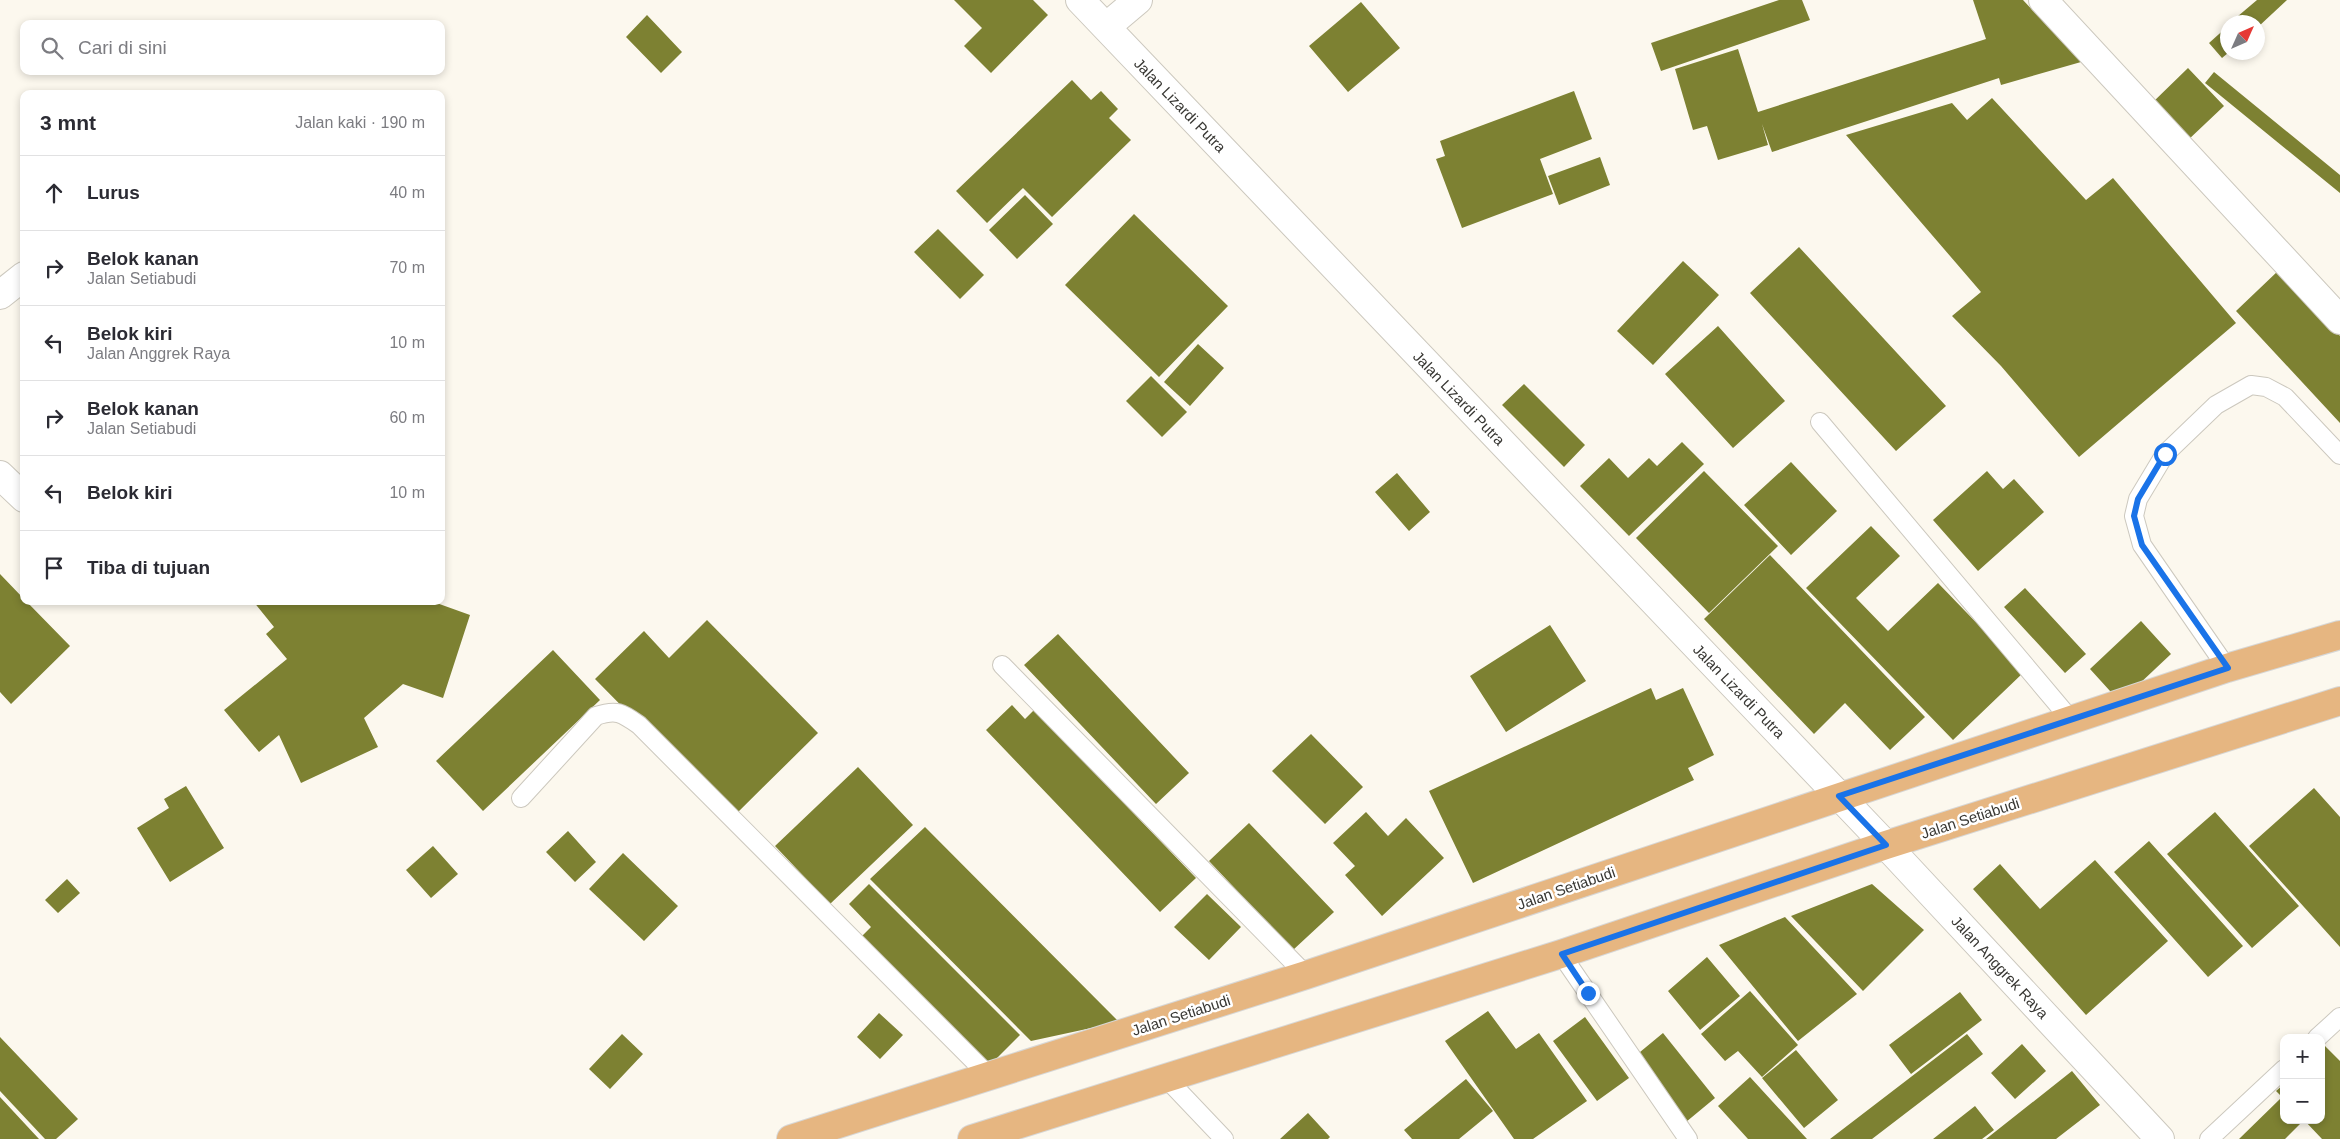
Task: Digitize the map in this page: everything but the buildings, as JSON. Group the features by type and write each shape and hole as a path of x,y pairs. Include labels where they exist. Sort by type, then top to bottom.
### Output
{"main road":[{"name":"Jalan Setiabudi","path":"791,1139 1306,975 2228,668 2340,635"},
{"name":"Jalan Setiabudi","path":"972,1139 1562,954 1886,845 2340,702"}],"street":[{"name":"Jalan Lizardi Putra","path":"1080,0 1839,796"},
{"path":"1106,27 1138,0"},
{"path":"2043,0 2340,320"},
{"path":"0,296 20,279"},
{"path":"0,475 20,494"},
{"name":"Jalan Anggrek Raya","path":"1839,796 2160,1139"}],"lane":[{"path":"2228,668 2142,545 2134,516 2138,499 2165,454 2216,405 2250,385 2266,387 2285,397 2340,455"},
{"path":"1820,422 2071,720"},
{"path":"1002,665 1306,975"},
{"path":"521,798 596,716 610,711 622,713 646,732 990,1077"},
{"path":"1562,954 1688,1139"},
{"path":"2321,1034 2340,1017"},
{"path":"2208,1139 2280,1073"},
{"path":"1167,1079 1224,1139"}],"route":[{"path":"1588,993 1562,954 1886,845 1839,796 2228,668 2142,545 2134,516 2138,499 2165,454"}]}
